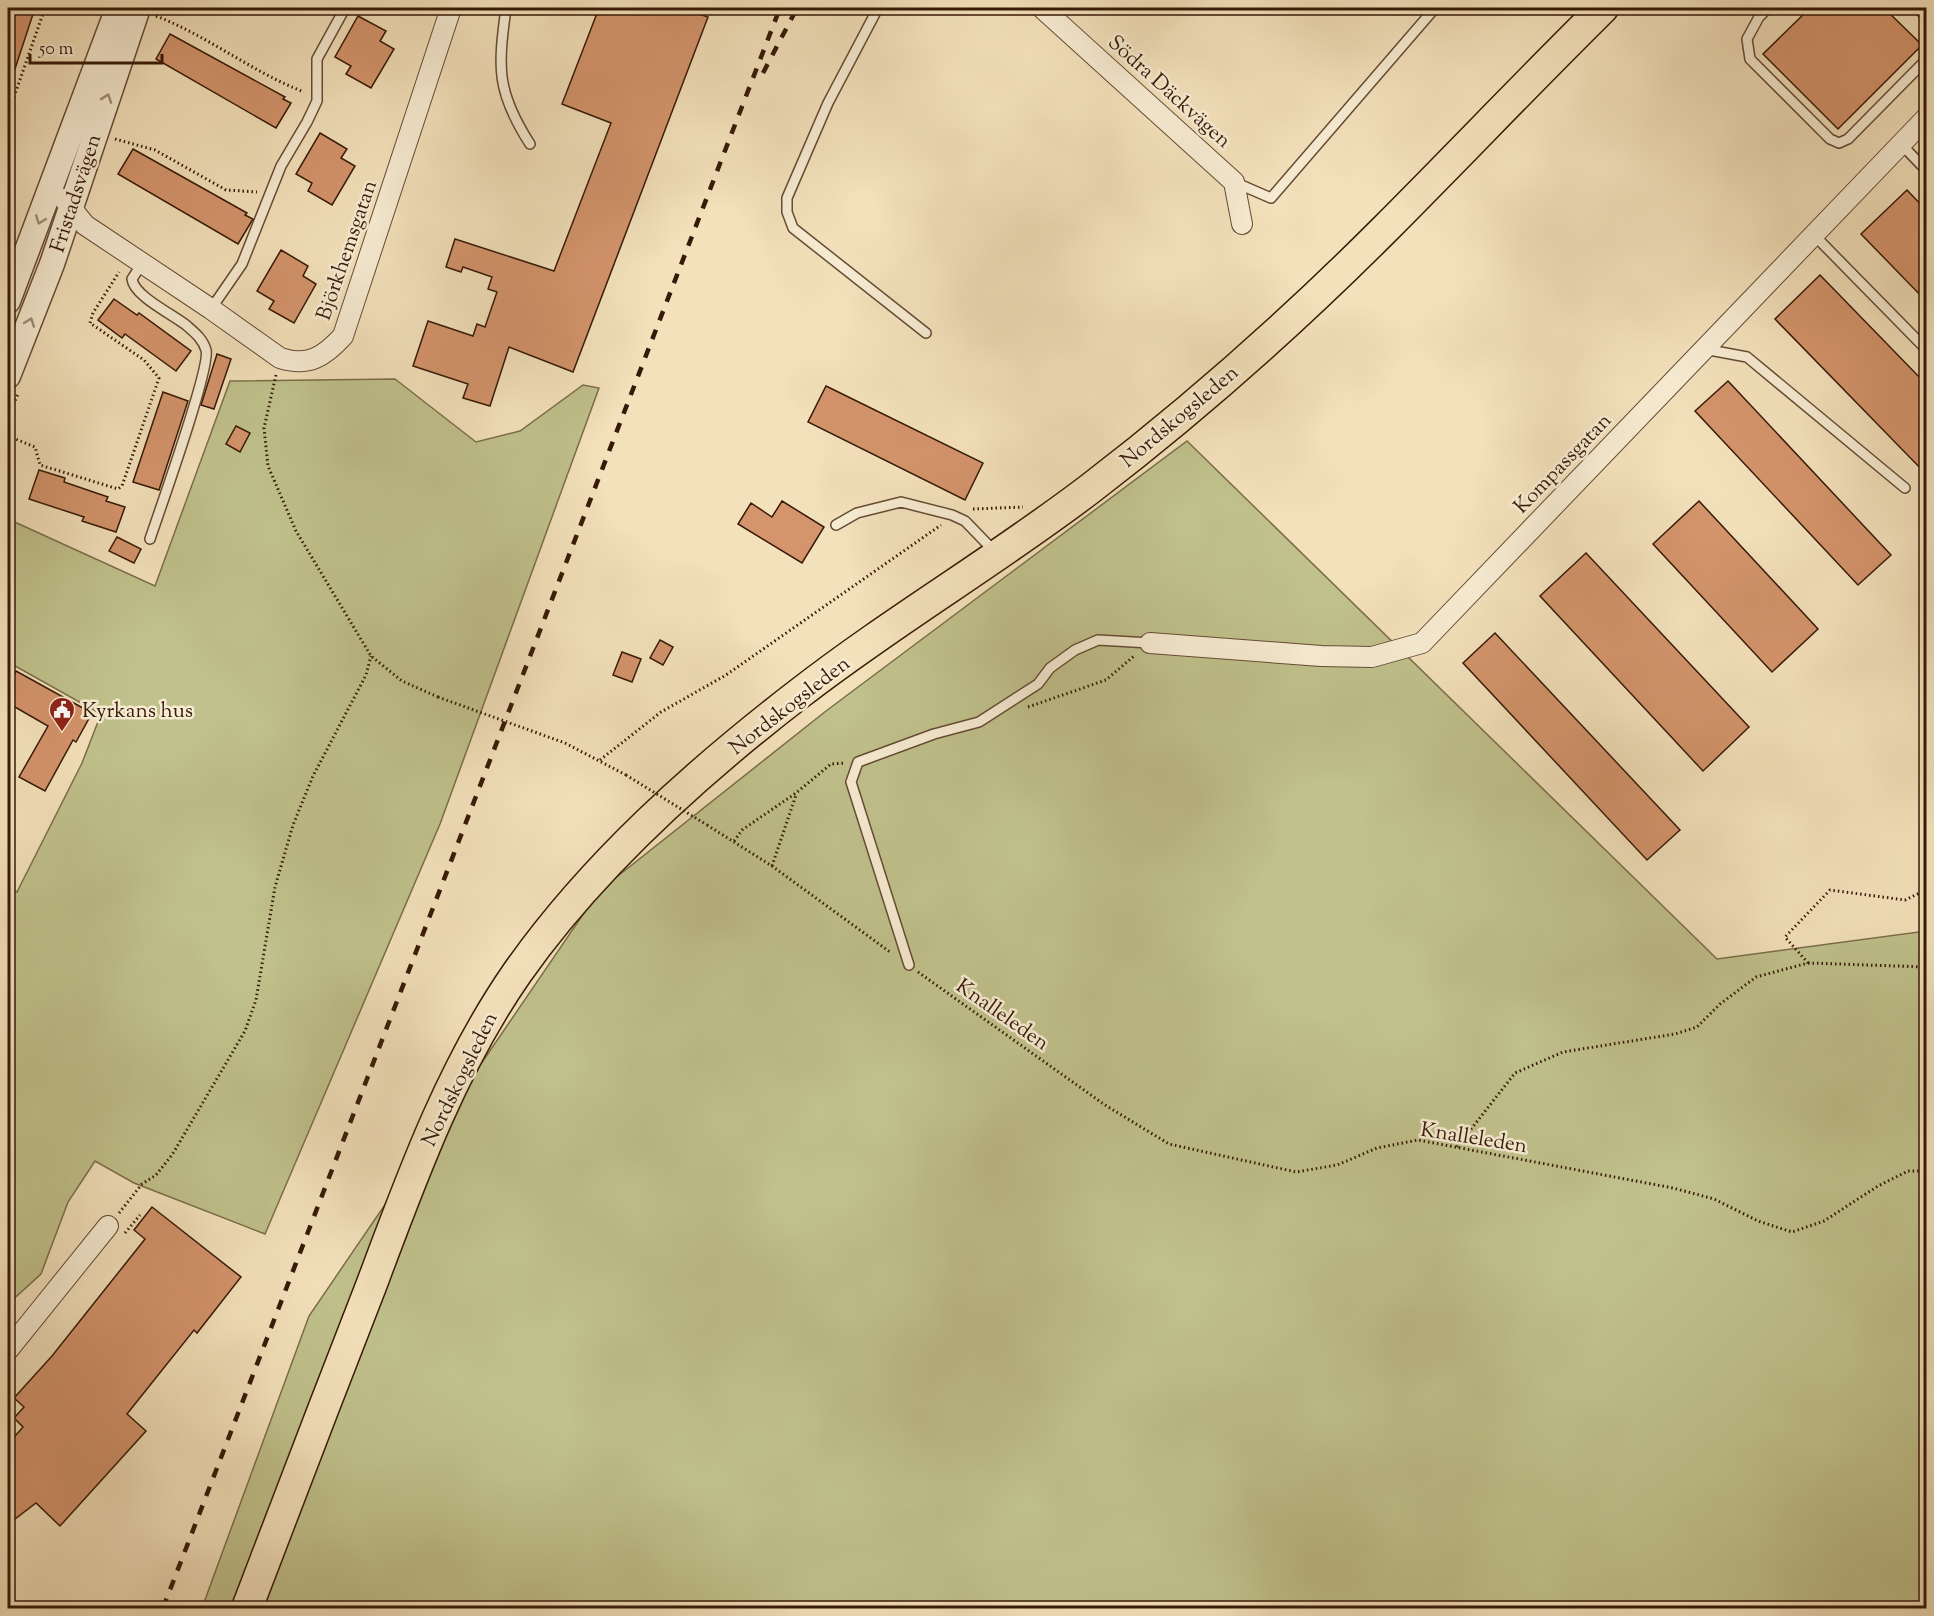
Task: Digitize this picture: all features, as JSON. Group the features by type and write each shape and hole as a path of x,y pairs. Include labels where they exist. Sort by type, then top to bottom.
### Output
{"main road":[{"name":"Nordskogsleden","path":"247,1608 425,1146 471,1046 487,1017 520,969 593,879 696,779 800,693 999,555 1146,443 1287,323 1382,232 1603,8"}],"street":[{"name":"Fristadsvägen","path":"8,301 118,8"},
{"name":"Björkhemsgatan","path":"53,185 85,225 280,358 293,363 312,362 324,355 343,336 452,8"},
{"name":"Södra Däckvägen","path":"1042,8 1234,182"},
{"name":"Fristadsvägen","path":"8,376 52,264 69,207 147,12"},
{"name":"Kompassgatan","path":"1150,643 1321,656 1372,657 1422,644 1926,118"},
{"path":"1234,182 1242,224"},
{"path":"8,1350 108,1226"}],"lane":[{"path":"211,309 242,264 281,166 307,122 317,97 317,59 345,8"},
{"path":"506,8 501,45 505,101 530,144"},
{"path":"878,8 828,103 788,198 788,212 793,228 926,333"},
{"path":"1234,182 1271,198 1435,8"},
{"path":"1768,8 1759,17 1747,39 1750,59 1830,139 1839,143 1848,139 1926,60"},
{"path":"1918,8 1926,18"},
{"path":"1901,144 1926,170"},
{"path":"1814,236 1926,349"},
{"path":"137,259 132,279 135,291 185,325 201,339 207,352 198,389 150,539"},
{"path":"1704,349 1747,357 1905,488"},
{"path":"836,525 857,513 901,502 952,515 965,521 999,555"},
{"path":"909,965 851,782 858,762 934,734 979,722 1038,684 1050,668 1075,650 1098,640 1150,643"}],"path":[{"path":"8,114 45,8"},
{"path":"147,12 177,24 270,76 317,97"},
{"path":"115,139 154,150 226,190 272,191"},
{"path":"8,436 35,447 40,465 118,489 122,486 159,378 144,360 90,323 93,313 137,259"},
{"path":"108,1226 142,1184 156,1175 172,1155 244,1031 256,1000 275,887 293,825 313,776 366,675 371,656 296,531 268,466 264,428 280,358"},
{"path":"600,760 661,712 726,675 952,515 970,509 1030,507"},
{"name":"Knalleleden","path":"371,656 402,681 438,697 565,743 627,775 772,866 1105,1105 1169,1144 1296,1172 1337,1165 1377,1148 1418,1140 1673,1188 1714,1199 1758,1221 1792,1232 1824,1221 1878,1186 1908,1171 1926,1171"},
{"path":"734,841 742,830 796,793 831,764"},
{"path":"772,866 796,793"},
{"path":"1808,963 1785,937 1830,890 1905,900 1926,890"},
{"path":"1457,1148 1515,1073 1563,1052 1675,1034 1697,1027 1720,1004 1755,976 1808,963 1926,967"}],"green space":[{"path":"395,379 476,442 520,431 583,385 599,388 440,824 265,1234 134,1183 95,1161 68,1202 41,1274 8,1304 8,887 17,892 82,763 101,714 8,662 8,519 155,586 230,381"},
{"path":"1187,441 1717,959 1926,931 1926,1608 202,1608 309,1316 599,891 826,711"}],"building":[{"path":"8,8 35,8 10,84 8,84"},
{"path":"599,8 681,8 708,17 573,372 509,347 490,406 463,398 468,384 413,366 428,321 473,336 477,324 485,327 497,292 488,289 492,277 463,267 461,272 446,267 455,239 554,271 611,123 562,104"},
{"path":"1810,8 1884,8 1922,45 1838,129 1763,54"},
{"path":"358,16 386,31 380,41 394,49 371,88 346,74 351,66 335,57"},
{"path":"170,34 285,97 283,99 291,103 276,128 156,59"},
{"path":"320,133 347,149 341,158 355,166 332,205 308,191 312,183 296,174"},
{"path":"133,149 247,213 245,215 253,219 238,244 118,174"},
{"path":"1907,190 1926,210 1926,301 1861,234"},
{"path":"281,250 308,266 303,276 316,284 294,323 269,309 274,301 257,291"},
{"path":"1820,275 1926,384 1926,474 1775,319"},
{"path":"114,299 137,315 139,313 191,351 176,371 125,334 122,338 98,320"},
{"path":"217,354 231,359 214,409 201,405"},
{"path":"1728,381 1891,555 1858,585 1695,411"},
{"path":"826,386 983,463 965,500 808,422"},
{"path":"163,392 188,401 159,490 133,482"},
{"path":"236,426 250,433 240,452 226,444"},
{"path":"39,470 65,478 64,482 108,497 106,501 125,507 116,532 82,521 84,517 29,499"},
{"path":"782,501 824,527 802,563 738,524 751,503 772,517"},
{"path":"1699,501 1818,629 1772,672 1653,544"},
{"path":"117,537 141,549 134,563 109,551"},
{"path":"1586,553 1749,727 1703,771 1540,596"},
{"path":"1495,633 1680,830 1647,860 1463,663"},
{"path":"660,640 673,647 663,665 650,658"},
{"path":"622,652 641,659 632,682 613,675"},
{"name":"Kyrkans hus","path":"16,671 92,713 76,742 73,740 45,791 19,777 48,726 8,703 8,687"},
{"path":"152,1207 241,1277 197,1333 194,1330 127,1414 146,1431 60,1526 36,1503 15,1519 8,1512 8,1444 23,1427 14,1418 24,1407 14,1398 52,1356 145,1239 134,1230"}],"railway":[{"path":"163,1608 780,8"},
{"path":"763,73 797,8"}],"place":[{"name":"Kyrkans hus","path":"62,733"}]}
